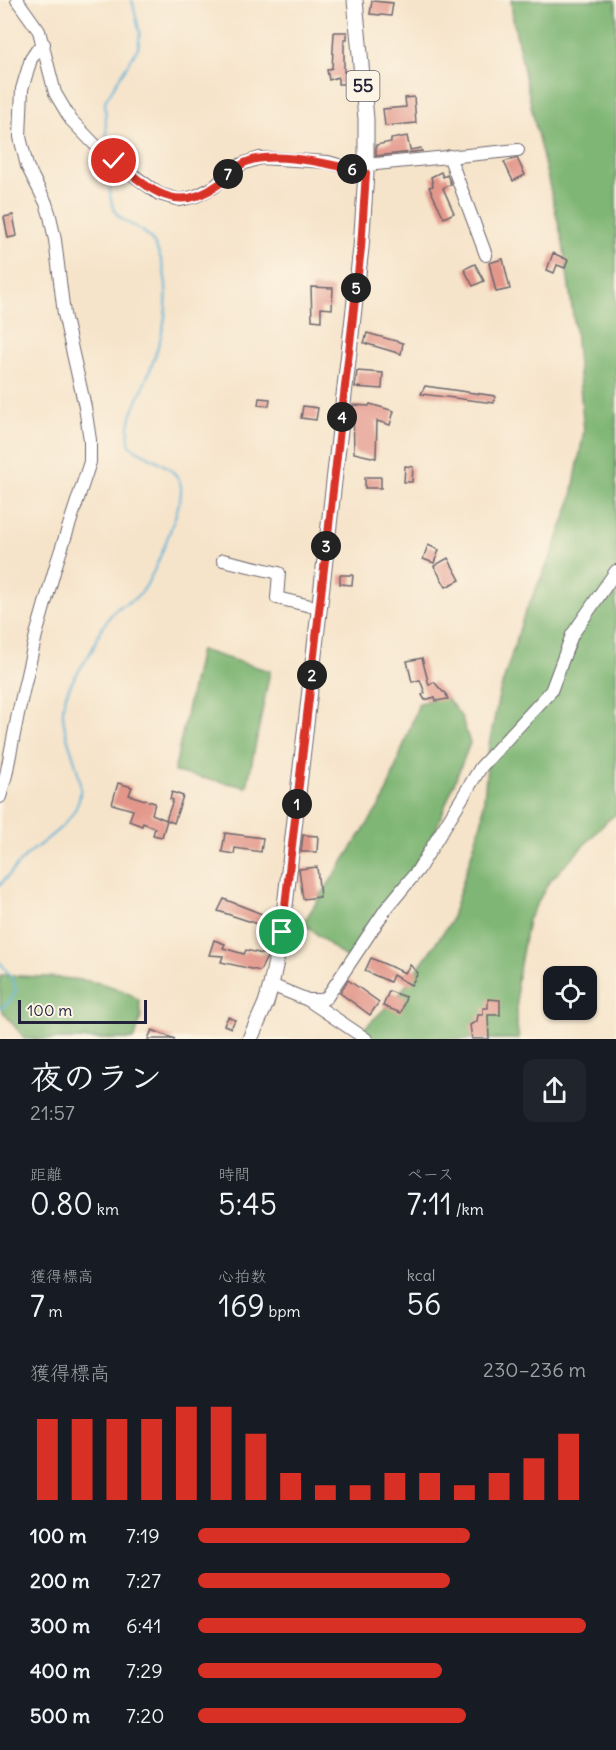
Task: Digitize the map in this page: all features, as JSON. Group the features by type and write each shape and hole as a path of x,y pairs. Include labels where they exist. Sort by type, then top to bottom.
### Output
{"main road":[{"name":"55","path":"250,1039 266,1003 282,932 361,248 366,169 366,119 355,0"}],"street":[{"path":"16,0 39,31 55,93 62,107 83,134 103,153 159,194 180,200 206,192 242,164 260,158 328,162 366,169 449,156 518,150"},
{"path":"0,797 36,635 90,462 90,440 85,407 64,314 53,232 46,203 27,166 20,137 22,89 31,59 44,44"},
{"path":"449,156 486,255"},
{"path":"222,561 279,573 277,598 319,608"},
{"path":"308,1000 322,1000 327,997 386,909 423,863 481,767 551,691 572,635 616,571"},
{"path":"271,985 308,1000 366,1039"}],"green space":[{"path":"511,0 615,0 616,5 616,814 549,882 528,920 517,981 519,1039 353,1039 399,995 450,923 482,820 489,745 499,695 524,615 553,552 571,501 584,431 575,330 563,243 535,124"},
{"path":"200,650 270,671 247,787 174,772"},
{"path":"445,696 461,716 470,743 431,842 350,961 303,923 384,799 419,703"},
{"path":"0,975 91,981 124,992 139,1000 141,1017 135,1037 133,1039 25,1039 0,1008"}],"building":[{"path":"372,1 393,3 391,16 370,14"},
{"path":"334,32 347,32 347,39 344,39 344,72 348,71 349,84 338,84 338,77 329,80 327,70 332,68"},
{"path":"414,97 416,123 385,126 383,109 406,107 405,98"},
{"path":"407,136 410,150 421,148 422,151 376,156 376,145"},
{"path":"517,158 525,175 513,181 504,162"},
{"path":"441,172 443,177 447,175 451,184 443,188 454,213 444,218 429,187 433,186 431,177"},
{"path":"13,215 17,236 8,238 4,217"},
{"path":"553,253 568,260 565,268 557,265 554,273 547,270"},
{"path":"503,259 510,289 496,292 489,263"},
{"path":"475,264 484,281 473,286 464,269"},
{"path":"311,287 333,288 332,309 321,308 321,321 312,320"},
{"path":"367,333 403,343 401,354 364,343"},
{"path":"357,371 383,373 382,389 355,387"},
{"path":"425,386 495,396 494,403 421,394"},
{"path":"259,398 270,399 269,406 258,405"},
{"path":"370,404 394,411 390,425 377,421 376,458 354,453 353,405 369,406"},
{"path":"303,406 318,408 316,420 301,418"},
{"path":"405,466 413,467 412,482 404,482"},
{"path":"365,477 381,477 381,488 365,488"},
{"path":"428,545 439,550 434,563 423,559"},
{"path":"448,558 460,580 446,587 434,566"},
{"path":"340,575 353,575 352,585 340,584"},
{"path":"422,658 429,685 434,682 445,692 448,699 436,701 435,697 425,700 420,680 412,682 407,661"},
{"path":"118,783 132,787 129,795 155,803 152,814 166,820 173,800 170,799 172,792 183,796 174,823 167,820 162,837 153,835 155,828 129,821 133,810 112,804"},
{"path":"225,833 263,838 261,852 235,848 234,854 222,852"},
{"path":"303,835 318,836 317,852 301,852"},
{"path":"317,867 320,897 303,899 299,869"},
{"path":"224,899 267,916 261,925 218,911"},
{"path":"214,940 225,944 223,948 244,954 246,950 267,955 267,957 260,971 221,962 223,956 209,955"},
{"path":"371,958 405,973 410,965 418,973 411,985 393,975 390,982 365,971"},
{"path":"348,980 379,1002 370,1015 340,993"},
{"path":"389,991 406,997 401,1013 383,1006"},
{"path":"488,999 500,1000 500,1015 488,1015 489,1039 472,1039 470,1025 477,1021 478,1015 483,1015 483,1008 488,1008"},
{"path":"228,1017 235,1020 231,1028 224,1025"},
{"path":"152,1030 175,1039 148,1039"}],"waterway":[{"path":"107,149 105,101 138,48 140,34 132,0"},
{"path":"0,885 24,858 62,827 74,812 78,803 80,782 64,722 63,711 66,695 111,615 138,596 153,573 180,496 179,479 174,473 160,462 130,446 130,422 161,336 165,316 166,288 163,267 152,240 122,219 113,208 110,195 109,164"},
{"path":"0,962 13,980 16,991 10,1001 0,1009"}],"route":[{"path":"114,161 159,194 180,200 206,192 242,164 260,158 328,162 366,173 361,248 282,932"}]}
